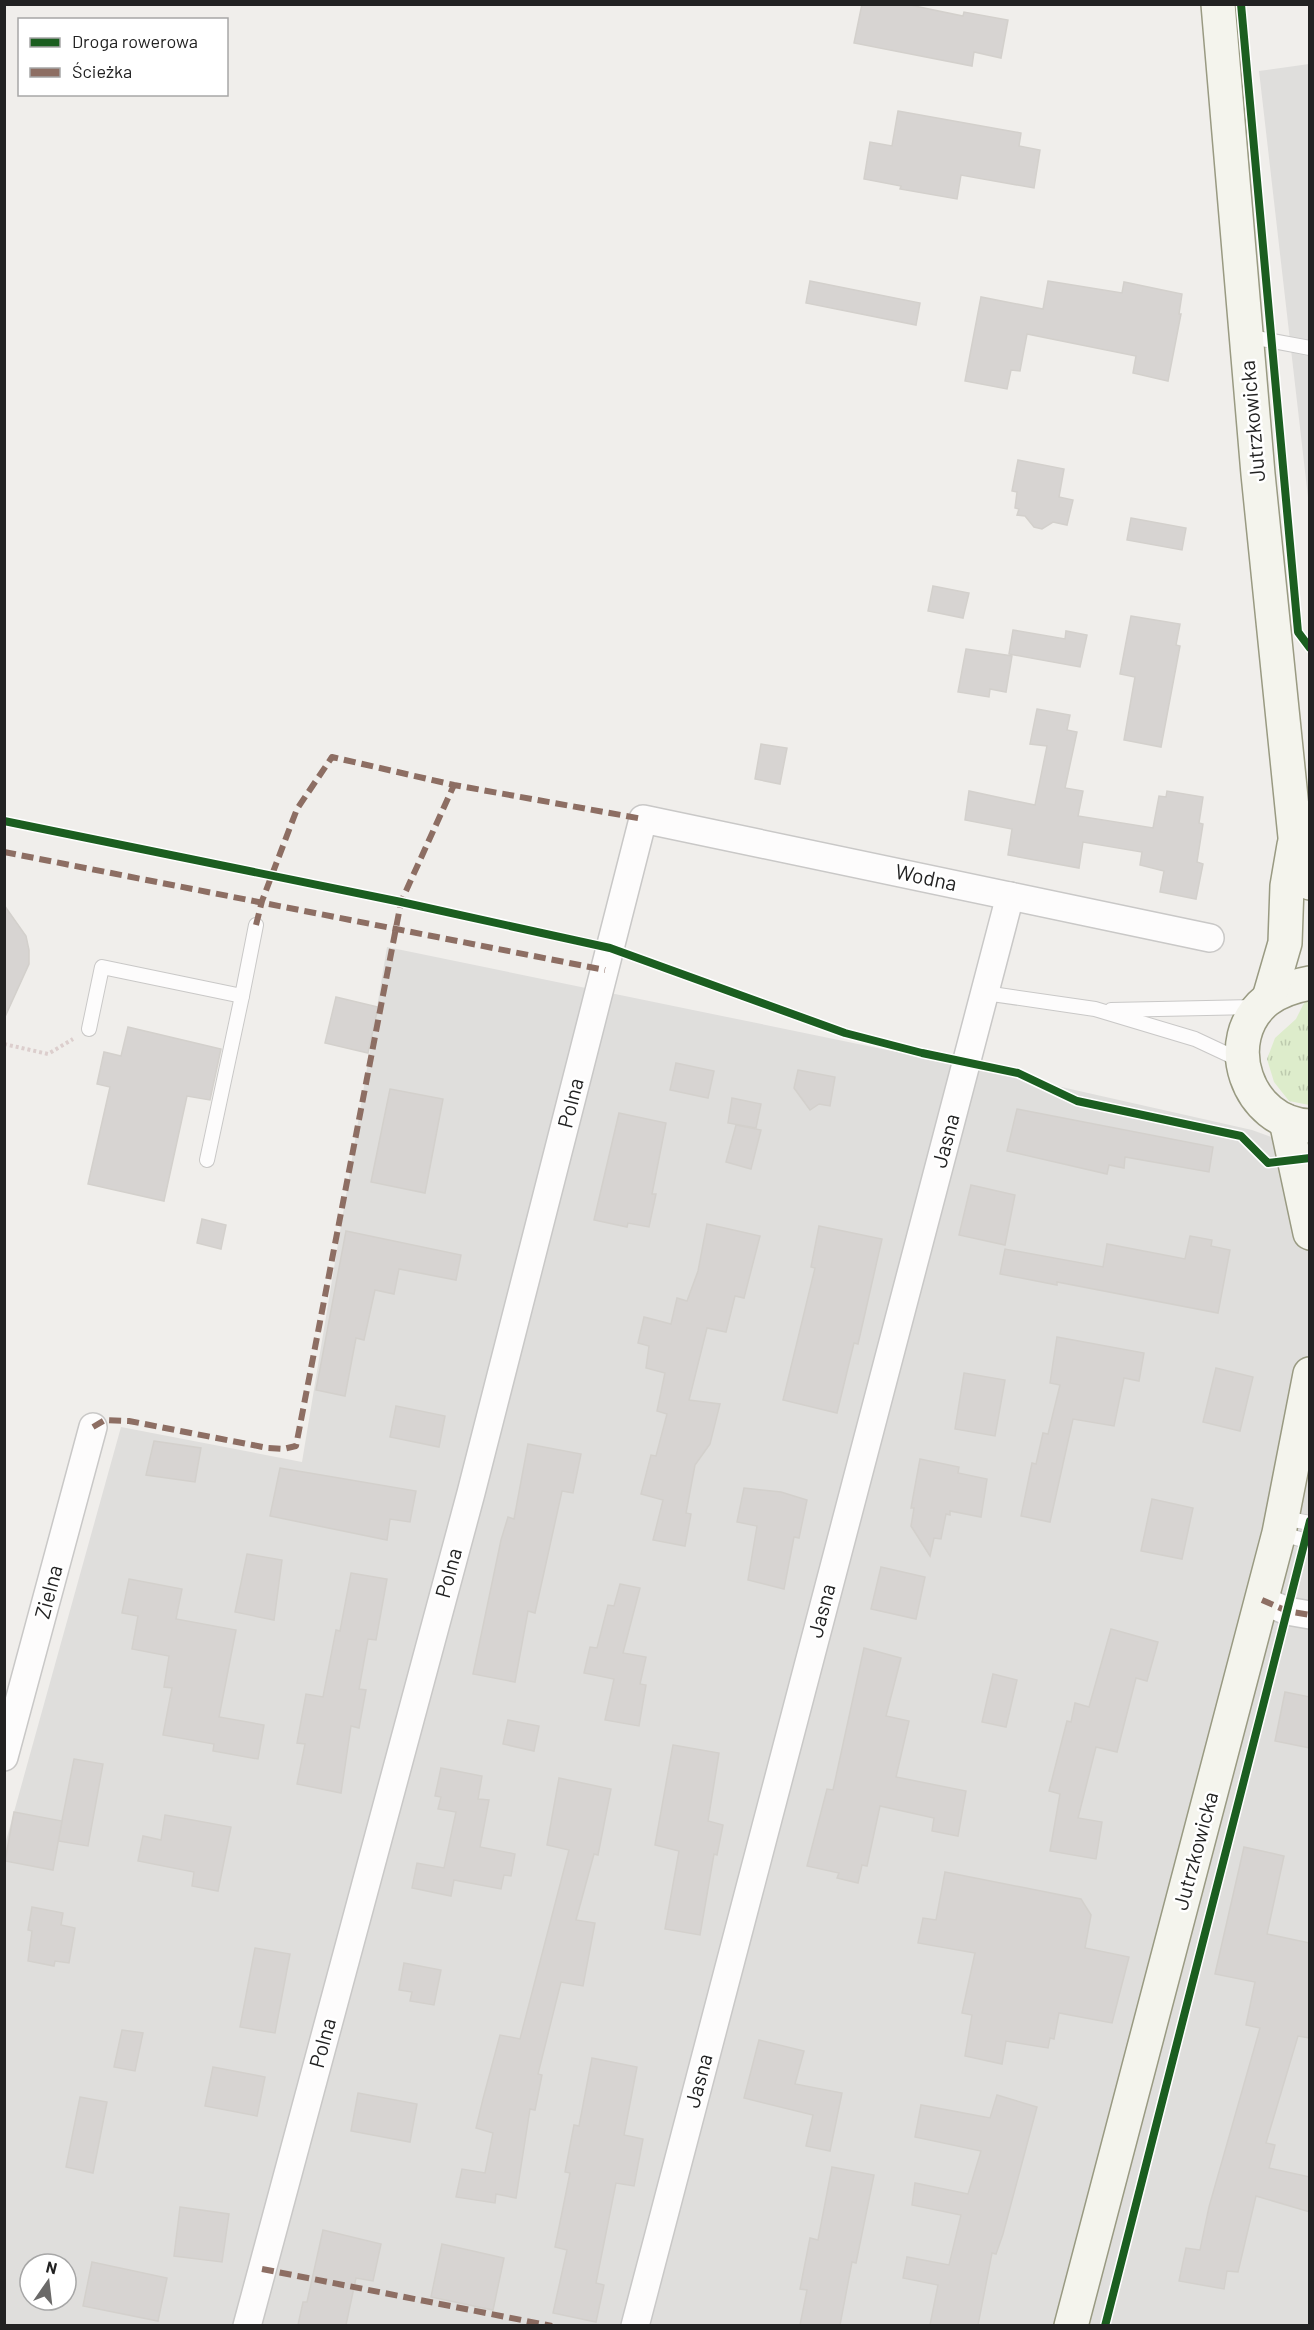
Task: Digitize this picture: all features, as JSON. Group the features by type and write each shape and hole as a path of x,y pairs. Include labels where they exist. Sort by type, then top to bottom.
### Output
{"main road":[{"name":"Jutrzkowicka","path":"1218,4 1246,336 1295,837 1310,883"},
{"name":"Jutrzkowicka","path":"1242,1061 1243,1042 1249,1023 1264,1003 1285,943 1287,886 1295,837"},
{"path":"1264,1003 1289,987 1310,983"},
{"path":"1242,1061 1246,1080 1256,1097 1269,1111 1298,1123 1310,1233"},
{"name":"Jutrzkowicka","path":"1071,2325 1262,1600 1295,1529 1310,1374"}],"street":[{"name":"Wodna","path":"643,819 1210,938"},
{"name":"Polna","path":"247,2325 471,1494 643,819"},
{"name":"Jasna","path":"635,2325 1010,896"},
{"name":"Zielna","path":"4,1757 93,1427"},
{"path":"1262,1600 1287,1611 1310,1615"}],"lane":[{"path":"1246,336 1310,348"},
{"path":"207,1160 256,925"},
{"path":"90,1029 102,967 242,996"},
{"path":"985,993 1095,1010 1195,1039 1242,1061"},
{"path":"1095,1010 1198,1010 1264,1003"}],"path":[{"path":"4,1044 48,1054 90,1029"}],"shaded area":[{"path":"1309,64 1309,506 1259,71"},
{"path":"387,947 999,1073 1252,1130 1291,1144 1309,1145 1309,2325 5,2326 4,1848 121,1427 302,1462"}],"green space":[{"path":"1307,997 1309,998 1309,1105 1289,1101 1274,1082 1267,1059 1275,1038 1296,1019"}],"building":[{"path":"862,4 905,4 963,16 964,12 1008,20 1001,58 974,52 972,66 854,43"},
{"path":"898,111 1021,133 1019,146 1040,150 1034,188 961,175 957,199 900,189 901,186 864,179 870,142 892,146"},
{"path":"810,281 920,303 916,325 806,303"},
{"path":"1048,281 1122,293 1124,282 1182,294 1179,314 1181,314 1168,381 1133,373 1136,356 1027,334 1020,371 1011,370 1007,389 965,381 981,297 1043,309"},
{"path":"1018,460 1064,469 1059,497 1073,500 1067,525 1053,522 1042,529 1034,527 1025,516 1017,515 1019,509 1015,508 1017,492 1012,491"},
{"path":"1131,518 1186,528 1182,550 1127,540"},
{"path":"933,586 969,593 963,618 928,611"},
{"path":"1131,616 1180,624 1176,645 1180,646 1161,747 1124,740 1135,677 1120,674"},
{"path":"1013,630 1065,639 1066,631 1087,635 1080,667 1009,654"},
{"path":"966,649 1012,656 1006,692 990,689 989,697 958,692"},
{"path":"1037,709 1070,715 1067,730 1077,732 1065,788 1083,791 1078,816 1153,828 1159,796 1166,797 1167,791 1203,797 1199,823 1203,824 1197,862 1203,864 1196,899 1160,892 1164,871 1140,865 1142,852 1083,842 1079,868 1008,855 1012,829 965,820 969,791 1035,805 1047,746 1030,744"},
{"path":"761,744 787,748 780,784 755,779"},
{"path":"4,905 26,936 29,964 4,1019"},
{"path":"336,997 378,1007 368,1053 325,1043"},
{"path":"128,1027 221,1049 210,1100 187,1096 164,1201 88,1184 110,1087 97,1084 104,1052 121,1056"},
{"path":"676,1063 714,1071 708,1098 670,1090"},
{"path":"798,1070 835,1077 830,1106 819,1104 810,1110 794,1088"},
{"path":"390,1089 443,1099 425,1193 371,1182"},
{"path":"732,1098 761,1104 756,1128 728,1123"},
{"path":"1017,1109 1213,1147 1209,1172 1125,1157 1124,1168 1109,1165 1107,1174 1007,1151"},
{"path":"619,1113 666,1123 652,1194 656,1194 649,1227 628,1223 627,1227 594,1220"},
{"path":"736,1125 761,1130 751,1169 726,1162"},
{"path":"971,1185 1015,1195 1005,1245 959,1235"},
{"path":"202,1219 226,1225 221,1249 197,1243"},
{"path":"707,1224 760,1236 744,1298 735,1296 726,1332 707,1328 689,1400 720,1404 710,1444 695,1465 686,1513 691,1514 685,1546 653,1540 663,1500 641,1494 651,1455 656,1456 667,1414 657,1411 665,1373 646,1368 649,1346 638,1343 644,1317 671,1324 677,1298 687,1301 698,1271"},
{"path":"819,1226 882,1239 858,1344 854,1343 837,1413 783,1400 815,1268 811,1267"},
{"path":"346,1231 461,1255 456,1280 399,1269 394,1294 375,1290 364,1340 356,1338 345,1396 316,1390"},
{"path":"1190,1236 1212,1240 1211,1246 1230,1250 1218,1313 1057,1282 1057,1285 1000,1274 1005,1249 1103,1267 1107,1244 1185,1259"},
{"path":"1057,1337 1144,1353 1139,1381 1124,1378 1114,1426 1073,1419 1050,1522 1021,1516 1032,1463 1036,1464 1043,1433 1048,1434 1060,1385 1050,1383"},
{"path":"1216,1368 1253,1377 1240,1431 1203,1422"},
{"path":"964,1373 1005,1380 995,1436 955,1429"},
{"path":"396,1406 445,1416 439,1447 390,1437"},
{"path":"154,1441 201,1448 195,1482 146,1475"},
{"path":"528,1444 581,1454 573,1493 562,1491 535,1613 528,1611 515,1682 473,1674 501,1540 508,1517 514,1519"},
{"path":"920,1459 959,1467 958,1473 987,1479 981,1517 950,1511 950,1515 946,1514 941,1539 934,1538 930,1556 911,1526 914,1508 911,1508"},
{"path":"280,1468 416,1491 410,1522 390,1519 387,1540 270,1516"},
{"path":"744,1488 781,1492 807,1500 799,1538 794,1537 784,1589 748,1580 757,1526 737,1522"},
{"path":"1152,1499 1193,1508 1182,1559 1141,1551"},
{"path":"247,1554 282,1560 274,1620 235,1612"},
{"path":"881,1567 925,1577 916,1619 871,1609"},
{"path":"351,1573 387,1579 376,1640 368,1639 359,1689 366,1690 359,1728 351,1726 341,1793 297,1784 305,1744 297,1743 306,1694 323,1697 336,1630 340,1631"},
{"path":"129,1579 182,1589 176,1619 236,1630 219,1717 264,1725 258,1759 213,1751 214,1744 163,1735 172,1688 164,1687 169,1656 132,1649 138,1616 122,1613"},
{"path":"620,1584 640,1588 623,1653 646,1657 640,1684 646,1685 639,1726 605,1720 614,1679 584,1673 590,1647 597,1648 608,1605 614,1606"},
{"path":"1111,1629 1158,1642 1147,1681 1136,1678 1117,1752 1096,1747 1078,1818 1102,1822 1096,1859 1050,1851 1060,1794 1049,1791 1067,1721 1071,1722 1075,1703 1089,1707"},
{"path":"864,1648 901,1658 886,1716 909,1721 896,1777 966,1791 958,1836 932,1831 934,1818 880,1806 867,1866 862,1865 858,1883 837,1878 839,1873 807,1866 827,1789 833,1790"},
{"path":"993,1674 1017,1680 1006,1727 982,1722"},
{"path":"1285,1692 1310,1697 1310,1748 1275,1741"},
{"path":"508,1720 539,1726 534,1751 503,1744"},
{"path":"673,1745 719,1753 708,1821 723,1825 717,1855 714,1854 700,1935 665,1929 679,1851 655,1845"},
{"path":"74,1759 103,1764 88,1846 58,1841"},
{"path":"441,1768 482,1776 478,1799 489,1800 480,1847 515,1854 511,1876 504,1875 501,1889 454,1880 451,1896 412,1888 417,1863 444,1868 456,1812 438,1809 441,1797 435,1796"},
{"path":"559,1778 611,1789 598,1855 594,1854 576,1920 595,1923 583,1986 561,1982 538,2074 542,2075 535,2110 530,2109 516,2198 496,2194 495,2203 456,2197 462,2169 485,2173 493,2133 476,2128 483,2099 500,2035 520,2039 569,1850 547,1845"},
{"path":"14,1812 62,1821 53,1870 5,1861"},
{"path":"165,1815 231,1827 218,1891 192,1886 194,1872 138,1861 143,1836 161,1840"},
{"path":"1244,1847 1284,1856 1267,1934 1310,1943 1310,2038 1298,2036 1266,2143 1275,2145 1269,2168 1310,2177 1310,2212 1256,2196 1238,2272 1227,2271 1224,2289 1179,2281 1186,2248 1200,2250 1209,2207 1260,2028 1246,2025 1255,1982 1215,1974"},
{"path":"945,1872 1081,1899 1091,1915 1085,1948 1129,1957 1112,2023 1059,2013 1054,2039 1050,2038 1048,2048 1006,2041 1002,2064 965,2056 972,2015 962,2013 975,1953 918,1943 923,1918 936,1920"},
{"path":"32,1907 63,1913 61,1925 75,1928 69,1963 55,1961 54,1966 28,1961 32,1931 28,1930"},
{"path":"255,1948 290,1954 275,2033 240,2027"},
{"path":"404,1963 441,1970 434,2005 410,2001 412,1992 399,1990"},
{"path":"122,2030 143,2033 135,2071 114,2067"},
{"path":"759,2040 804,2051 795,2084 842,2093 830,2151 806,2146 813,2115 744,2098"},
{"path":"592,2058 637,2067 624,2135 643,2139 634,2186 616,2183 596,2283 604,2285 596,2322 553,2313 567,2250 555,2247 570,2173 565,2172 574,2125 579,2126"},
{"path":"213,2067 265,2077 257,2116 205,2106"},
{"path":"358,2093 417,2104 410,2142 351,2131"},
{"path":"997,2095 1037,2107 1003,2234 996,2254 992,2253 978,2325 930,2325 938,2285 903,2278 907,2257 949,2265 961,2215 912,2205 915,2183 968,2194 981,2151 915,2137 921,2105 990,2118"},
{"path":"80,2097 107,2102 93,2173 66,2167"},
{"path":"832,2167 874,2175 856,2263 852,2262 840,2325 800,2325 807,2290 800,2289 810,2238 818,2240"},
{"path":"180,2207 229,2214 222,2262 174,2256"},
{"path":"323,2230 381,2244 373,2281 356,2278 346,2325 298,2325 303,2302 307,2302"},
{"path":"442,2244 504,2258 493,2310 431,2297"},
{"path":"92,2262 167,2278 158,2321 83,2306"}],"marked path":[{"path":"256,925 262,901 297,809 332,757 454,785 643,819"},
{"path":"93,1427 105,1420 129,1421 268,1448 283,1449 296,1446 401,902 454,785"},
{"path":"4,852 605,970"},
{"path":"1262,1600 1287,1611 1310,1615"},
{"path":"262,2269 552,2326"}],"cycle path":[{"path":"1241,4 1298,632 1310,648"},
{"path":"4,821 401,902 610,948 845,1033 922,1053 1018,1073 1077,1101 1241,1136 1268,1163 1310,1158"},
{"path":"1105,2326 1310,1521"}]}
